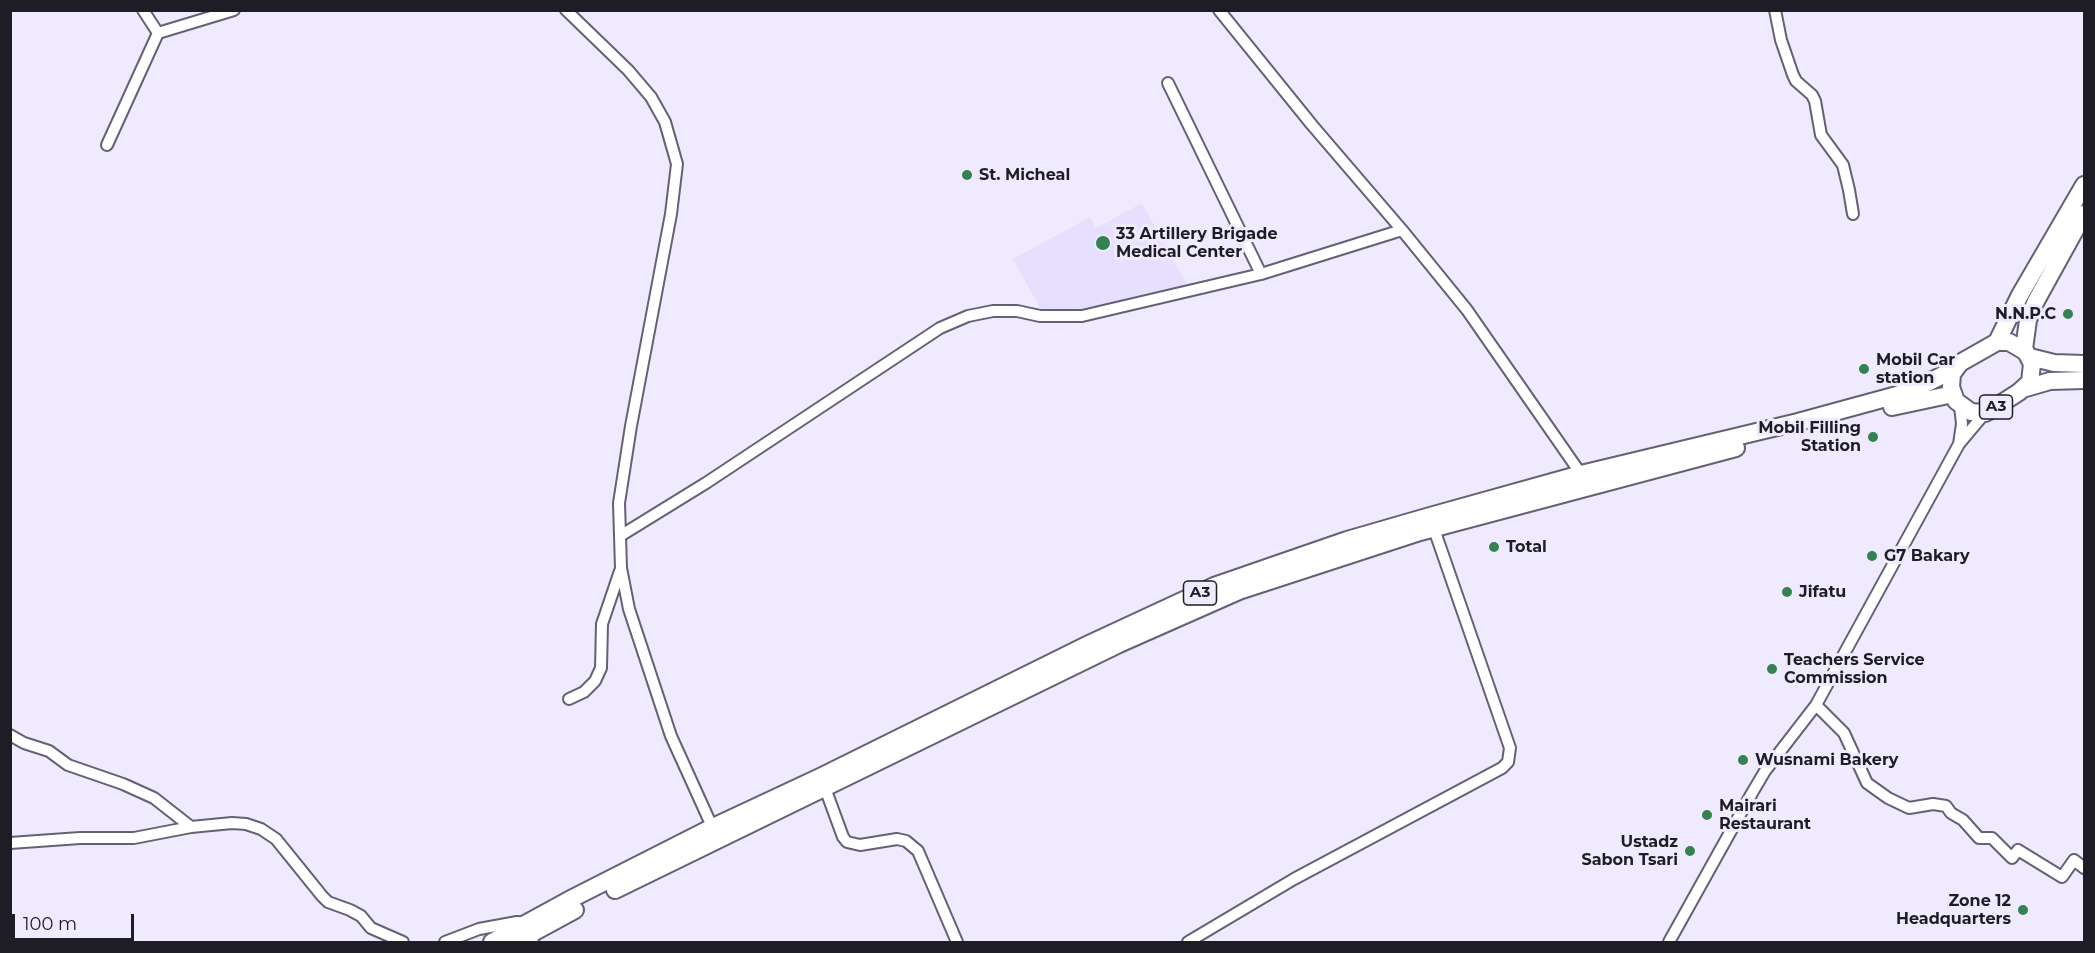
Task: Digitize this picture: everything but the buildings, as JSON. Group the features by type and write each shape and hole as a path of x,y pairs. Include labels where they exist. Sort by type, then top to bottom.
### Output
{"highway":[{"path":"2085,184 2020,295 1997,342 2009,342 2027,353 2054,363 2085,364"},
{"name":"A3","path":"1432,522 1881,410 1957,400 1971,412 1985,413 2026,388 2030,382 2033,371 2027,353 2028,320 2036,301 2085,214"},
{"name":"A3","path":"492,942 526,936 605,888 1116,638 1432,522 1581,474 1871,403 1912,389 1955,369 1960,363 1997,342"},
{"path":"1955,369 1951,380 1957,400"},
{"path":"2026,388 2050,381 2085,380"},
{"name":"A3","path":"715,834 825,788 872,758"}],"street":[{"path":"143,10 158,33"},
{"path":"108,146 158,33 234,10"},
{"path":"566,10 628,70 651,97 665,122 677,164 671,214 631,426 619,503 621,568 629,609 671,736 715,834"},
{"path":"1776,10 1781,40 1793,75 1796,81 1812,95 1821,135 1843,165 1853,214"},
{"path":"1225,13 1312,125 1467,310 1581,474"},
{"path":"1168,83 1261,273"},
{"path":"620,536 706,483 931,334 968,316 993,311 1017,311 1040,316 1082,316 1261,273 1402,230"},
{"path":"1957,400 1962,424 1959,444"},
{"path":"1668,941 1765,771 1816,705 1959,444 1985,413"},
{"path":"1188,942 1294,879 1502,768 1508,762 1509,748 1432,522"},
{"path":"569,699 584,692 595,681 601,668 602,624 621,568"},
{"path":"1816,705 1844,733 1867,783 1888,798 1910,808 1933,804 1946,806 1952,813 1964,820 1979,838 1992,837 2012,858 2018,849 2062,877 2074,860 2085,868"},
{"path":"10,735 24,743 49,751 68,765 123,784 154,798 191,827"},
{"path":"825,788 843,837 847,842 860,845 897,839 906,841 918,851 957,942"},
{"path":"10,843 80,838 134,838 191,827 246,824 276,839 328,902 355,913 371,928 403,942"},
{"path":"445,942 470,932 501,924 526,936"},
{"path":"470,932 492,942"}],"shaded area":[{"name":"33 Artillery Brigade Medical Center","path":"1142,203 1187,285 1077,313 1041,310 1013,259 1090,217 1096,228"}],"place":[{"name":"St. Micheal","path":"967,175"},
{"name":"33 Artillery Brigade Medical Center","path":"1103,243"},
{"name":"N.N.P.C","path":"2068,314"},
{"name":"Mobil Car station","path":"1864,369"},
{"name":"Mobil Filling Station","path":"1873,437"},
{"name":"Total","path":"1494,547"},
{"name":"G7 Bakary","path":"1872,556"},
{"name":"Jifatu","path":"1787,592"},
{"name":"Teachers Service Commission","path":"1772,669"},
{"name":"Wusnami Bakery","path":"1743,760"},
{"name":"Mairari Restaurant","path":"1707,815"},
{"name":"Ustadz Sabon Tsari","path":"1690,851"},
{"name":"Zone 12 Headquarters","path":"2023,910"}]}
